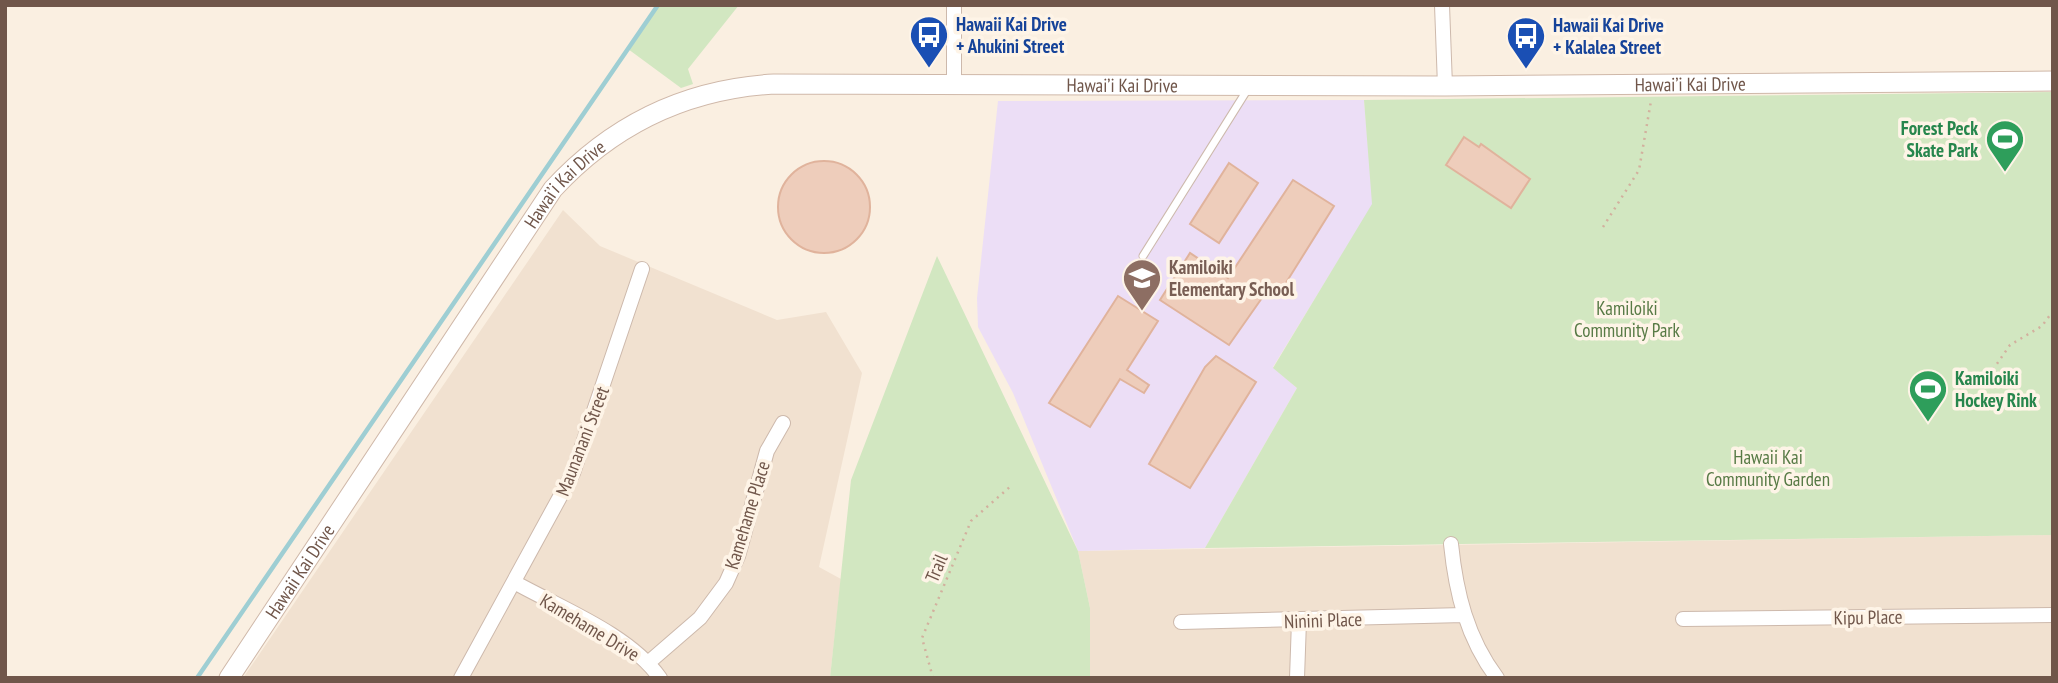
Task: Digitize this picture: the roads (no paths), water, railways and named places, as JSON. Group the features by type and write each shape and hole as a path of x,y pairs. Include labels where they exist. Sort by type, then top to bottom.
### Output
{"main road":[{"name":"Hawai’i Kai Drive","path":"370,463 537,209 570,170 608,138 663,108 723,89 774,84 1252,83 1445,86 2053,81"},
{"name":"Hawaii Kai Drive","path":"229,678 370,463"}],"street":[{"path":"954,5 954,84"},
{"path":"1442,5 1445,86"},
{"name":"Maunanani Street","path":"461,678 573,473 642,269"},
{"name":"Kamehame Place","path":"648,663 700,618 726,583 738,556 767,451 783,423"},
{"path":"1451,544 1464,615 1481,652 1497,678"},
{"name":"Kamehame Drive","path":"514,582 620,641 648,663 660,678"},
{"name":"Ninini Place","path":"1181,622 1464,615"},
{"name":"Kipu Place","path":"1683,619 2053,615"},
{"path":"1297,678 1299,621"}],"lane":[{"path":"1143,256 1252,83"}],"waterway":[{"path":"197,678 658,5"}],"place":[{"name":"Hawaii Kai Drive + Ahukini Street","path":"929,69"},
{"name":"Hawaii Kai Drive + Kalalea Street","path":"1526,70"},
{"name":"Forest Peck Skate Park","path":"2005,173"},
{"name":"Kamiloiki Elementary School","path":"1142,312"},
{"name":"Kamiloiki Hockey Rink","path":"1928,423"}],"park label":[{"name":"Kamiloiki Community Park","path":"1627,319"},
{"name":"Hawaii Kai Community Garden","path":"1768,468"}]}
